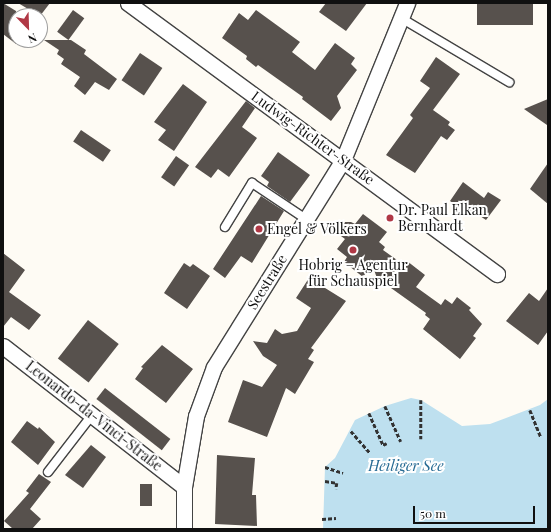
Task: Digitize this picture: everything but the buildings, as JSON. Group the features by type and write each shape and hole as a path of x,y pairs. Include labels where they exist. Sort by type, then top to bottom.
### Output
{"street":[{"name":"Ludwig-Richter-Straße","path":"128,3 497,274"},
{"name":"Seestraße","path":"184,529 184,487 196,416 214,367 343,160 407,3"},
{"name":"Leonardo-da-Vinci-Straße","path":"3,346 184,487"}],"lane":[{"path":"401,18 509,82"},
{"path":"225,227 252,183 306,219"},
{"path":"48,472 92,415"}],"path":[{"path":"421,400 421,439"},
{"path":"385,406 401,442"},
{"path":"530,410 541,437"},
{"path":"369,413 383,446 387,443"},
{"path":"351,430 370,454"},
{"path":"325,467 343,473"},
{"path":"325,481 337,483 336,489"},
{"path":"322,519 336,518"}],"water":[{"name":"Heiliger See","path":"411,398 421,400 462,426 490,424 540,405 548,399 548,529 323,529 325,467 335,458 355,420 385,406"}],"place":[{"name":"Dr. Paul Elkan Bernhardt","path":"390,218"},
{"name":"Engel & Völkers","path":"259,229"},
{"name":"Hobrig – Agentur für Schauspiel","path":"353,250"}]}
